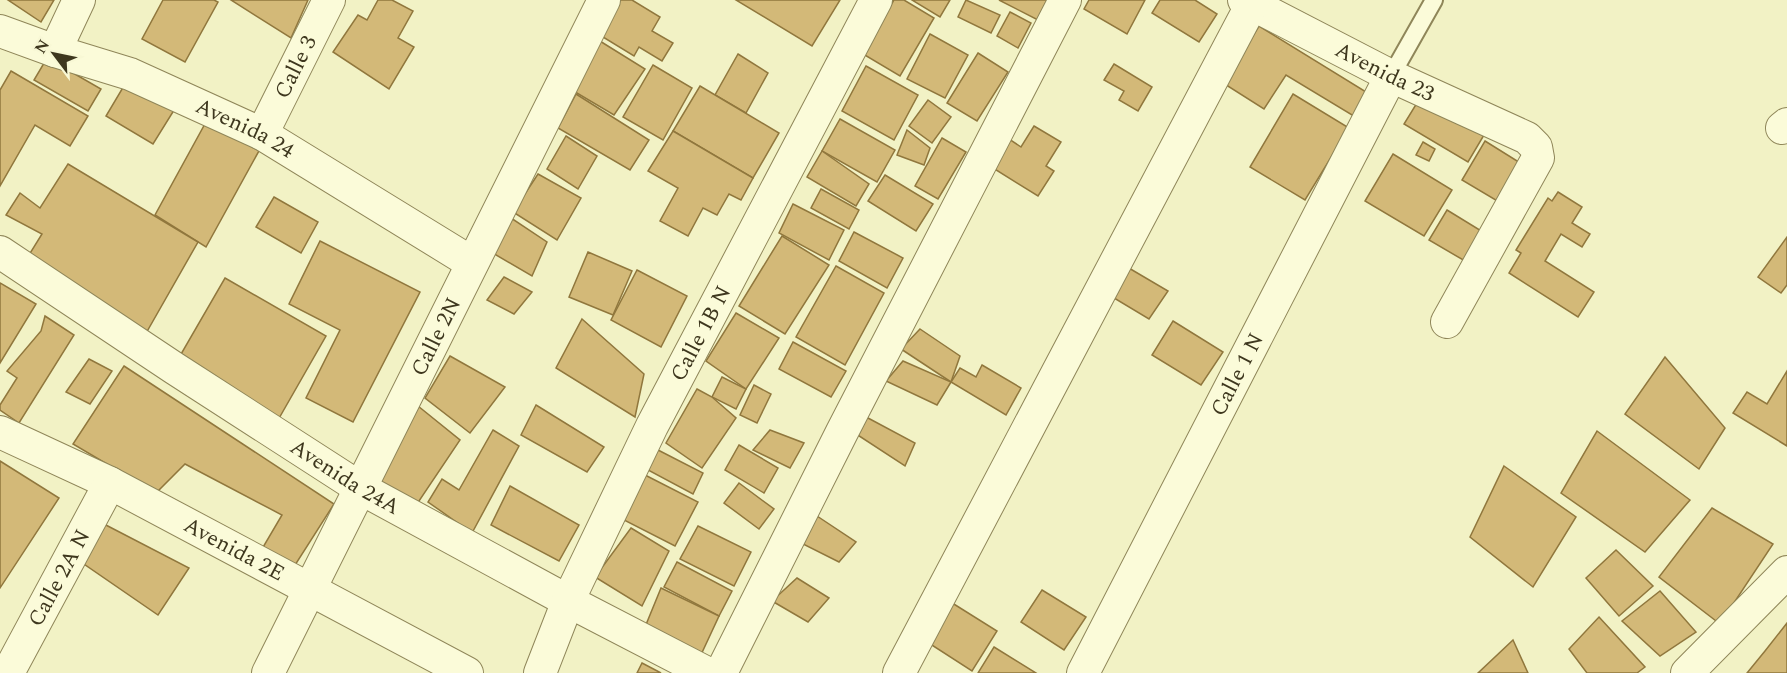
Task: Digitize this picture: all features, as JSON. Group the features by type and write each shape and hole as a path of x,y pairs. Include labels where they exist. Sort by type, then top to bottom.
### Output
{"street":[{"path":"55,51 79,0"},
{"name":"Calle 3","path":"262,134 329,0"},
{"name":"Calle 2N","path":"268,673 603,0"},
{"name":"Calle 1B N","path":"540,673 568,601 652,426 876,0"},
{"path":"721,673 842,432 1065,0"},
{"path":"899,673 1250,2"},
{"name":"Avenida 23","path":"1250,2 1391,76 1527,138 1536,147 1538,158 1447,322"},
{"name":"Avenida 24","path":"0,31 130,74 262,134 472,263"},
{"name":"Calle 1 N","path":"1083,673 1391,76"},
{"name":"Avenida 24A","path":"0,252 360,488 568,601 707,673"},
{"name":"Avenida 2E","path":"0,432 110,483 467,673"},
{"name":"Calle 2A N","path":"8,673 110,483"},
{"path":"1686,673 1787,572"}],"lane":[{"path":"1391,76 1434,0"}],"building":[{"path":"8,0 54,0 41,22"},
{"path":"163,0 214,0 218,2 185,62 142,39"},
{"path":"231,0 308,0 291,38"},
{"path":"378,0 392,0 413,11 398,38 414,47 389,89 333,52 358,15 367,20"},
{"path":"618,0 632,0 660,17 652,31 673,43 662,61 639,47 634,56 598,34"},
{"path":"736,0 840,0 812,46"},
{"path":"894,0 904,0 934,18 900,76 863,54"},
{"path":"912,0 950,0 940,17"},
{"path":"966,0 1000,15 991,33 958,17"},
{"path":"999,0 1049,0 1038,20"},
{"path":"1089,0 1145,0 1127,34 1084,9"},
{"path":"1160,0 1195,0 1217,14 1199,42 1152,13"},
{"path":"1010,12 1031,23 1018,48 997,36"},
{"path":"1259,26 1371,95 1357,118 1286,75 1264,109 1223,83"},
{"path":"930,34 968,55 945,98 907,79"},
{"path":"595,38 645,69 614,115 565,86"},
{"path":"978,53 1008,72 977,121 947,103"},
{"path":"738,54 768,73 746,113 715,95"},
{"path":"47,58 101,89 88,111 34,80"},
{"path":"1114,64 1152,87 1138,111 1119,100 1124,91 1104,80"},
{"path":"653,65 692,88 663,140 623,117"},
{"path":"866,66 918,95 894,140 842,111"},
{"path":"11,71 88,116 70,146 35,125 0,186 0,90"},
{"path":"128,79 176,107 153,144 106,116"},
{"path":"700,86 779,133 753,178 673,131"},
{"path":"576,94 649,140 630,170 558,128"},
{"path":"1293,94 1349,128 1305,200 1250,167"},
{"path":"1420,98 1484,135 1468,162 1404,124"},
{"path":"928,100 951,117 932,143 909,126"},
{"path":"840,119 895,150 877,182 822,151"},
{"path":"206,122 260,149 206,247 155,215"},
{"path":"1034,126 1061,142 1046,166 1054,171 1038,196 985,163 1003,135 1021,147"},
{"path":"907,130 930,148 924,165 897,155"},
{"path":"673,131 753,178 741,200 729,194 717,215 703,208 688,236 660,221 678,188 648,171"},
{"path":"566,136 597,156 578,189 547,169"},
{"path":"942,138 966,152 938,199 915,186"},
{"path":"1485,141 1522,164 1499,202 1462,180"},
{"path":"1423,142 1435,149 1429,161 1416,155"},
{"path":"822,151 869,184 856,206 807,177"},
{"path":"1393,154 1452,190 1424,236 1365,201"},
{"path":"68,164 198,242 145,335 24,263 42,234 6,215 20,193 40,208"},
{"path":"538,174 581,198 557,240 513,212"},
{"path":"885,175 933,204 916,231 868,201"},
{"path":"821,189 859,210 849,229 811,208"},
{"path":"1558,192 1582,207 1572,223 1590,234 1582,247 1561,234 1545,261 1594,292 1578,317 1509,273 1521,253 1516,250 1548,198 1552,201"},
{"path":"274,197 318,222 301,253 256,227"},
{"path":"793,204 844,230 829,260 779,233"},
{"path":"1447,210 1483,232 1465,261 1429,240"},
{"path":"505,214 547,242 532,276 491,252"},
{"path":"854,232 903,258 887,288 839,261"},
{"path":"782,236 829,265 785,334 739,306"},
{"path":"1787,237 1787,285 1781,293 1758,277"},
{"path":"320,241 420,292 353,422 306,398 340,330 289,304"},
{"path":"588,252 632,271 613,315 569,297"},
{"path":"1122,264 1168,291 1149,319 1104,292"},
{"path":"836,266 884,293 845,365 796,337"},
{"path":"637,270 687,296 661,347 611,320"},
{"path":"504,277 532,292 514,314 487,300"},
{"path":"225,278 326,336 278,420 177,361"},
{"path":"0,283 36,304 0,363"},
{"path":"736,313 779,338 746,389 706,361"},
{"path":"45,316 74,335 19,423 0,410 0,405 17,378 7,371 41,331"},
{"path":"582,319 644,374 635,417 556,368"},
{"path":"1173,321 1223,352 1201,385 1152,355"},
{"path":"920,329 960,356 951,382 901,349"},
{"path":"793,342 846,371 831,397 779,369"},
{"path":"450,356 505,387 470,433 425,398"},
{"path":"1665,357 1725,428 1699,469 1625,414"},
{"path":"89,359 112,371 90,404 66,392"},
{"path":"903,361 951,382 937,405 886,381"},
{"path":"982,365 1021,388 1006,415 951,382 960,368 976,377"},
{"path":"124,366 334,504 290,573 259,554 282,515 185,464 156,493 73,444"},
{"path":"1787,371 1787,446 1733,413 1747,392 1767,404"},
{"path":"722,377 746,389 736,409 712,397"},
{"path":"754,385 771,394 757,423 740,415"},
{"path":"697,389 712,397 736,418 702,468 666,443"},
{"path":"536,405 604,447 587,472 521,435"},
{"path":"418,406 460,440 417,504 378,480"},
{"path":"868,418 915,443 905,466 847,428"},
{"path":"493,430 519,446 472,533 428,502 442,479 459,490"},
{"path":"770,430 804,443 790,468 753,450"},
{"path":"1597,431 1690,500 1645,552 1561,493"},
{"path":"739,445 778,468 764,493 725,470"},
{"path":"658,450 703,473 693,494 648,470"},
{"path":"0,461 59,498 0,588"},
{"path":"1504,466 1576,517 1533,587 1470,537"},
{"path":"645,475 698,502 675,546 622,519"},
{"path":"739,483 774,509 759,529 724,503"},
{"path":"510,486 579,525 559,561 491,525"},
{"path":"1712,508 1773,544 1720,624 1659,577"},
{"path":"817,516 856,542 839,562 801,543"},
{"path":"102,523 189,568 158,615 81,562"},
{"path":"698,526 751,552 734,586 680,559"},
{"path":"631,528 669,551 642,606 595,577"},
{"path":"1616,550 1653,586 1619,616 1586,578"},
{"path":"677,562 732,591 719,616 664,587"},
{"path":"797,578 829,598 808,622 772,601"},
{"path":"661,588 719,616 699,659 643,632"},
{"path":"1042,590 1086,617 1064,650 1021,622"},
{"path":"1660,591 1696,632 1660,656 1622,621"},
{"path":"949,601 997,631 972,671 924,640"},
{"path":"1599,617 1645,667 1637,673 1587,673 1569,649"},
{"path":"1787,623 1787,673 1747,673 1765,651"},
{"path":"1513,640 1528,673 1478,673"},
{"path":"994,647 1036,673 978,673"},
{"path":"642,663 661,673 637,673"}]}
